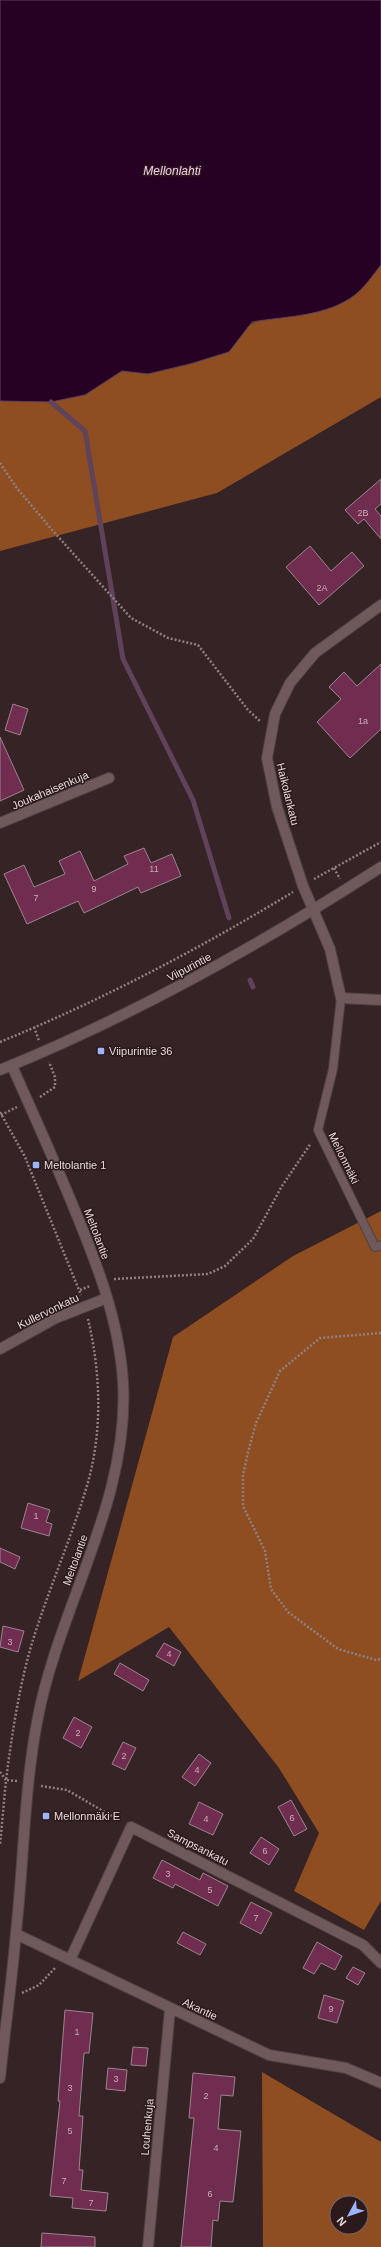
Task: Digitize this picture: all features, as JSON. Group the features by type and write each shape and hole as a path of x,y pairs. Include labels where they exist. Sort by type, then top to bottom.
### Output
{"street":[{"name":"Haikolankatu","path":"341,998 330,949 303,886 277,807 267,758 275,714 290,683 315,653 381,605"},
{"name":"Joukahaisenkuja","path":"0,823 109,778"},
{"name":"Viipurintie","path":"0,1070 12,1066 127,1013 213,968 314,910 381,867"},
{"path":"341,998 381,1000"},
{"name":"Meltolantie","path":"0,2078 8,1991 16,1934 28,1784 38,1717 52,1659 110,1493 124,1417 119,1348 103,1282 78,1217 12,1066"},
{"name":"Kullervonkatu","path":"0,1349 56,1318 85,1305 108,1298"},
{"path":"70,1960 130,1827"},
{"name":"Sampsankatu","path":"130,1827 363,1945 381,1963"},
{"name":"Akantie","path":"16,1934 170,2009 269,2055 346,2068 381,2083"},
{"name":"Louhenkuja","path":"148,2247 170,2009"}],"lane":[{"name":"Mellonmäki","path":"341,998 333,1069 318,1130 375,1247 381,1245"}],"path":[{"path":"0,463 16,487 53,531 131,618 168,638 198,645 248,710 271,732"},
{"path":"0,1042 146,976 231,930 303,886 381,842"},
{"path":"0,1846 10,1744 32,1644 87,1488 95,1445 98,1411 98,1370 85,1305 25,1157 1,1114 28,1102 55,1087 55,1077 34,1027"},
{"path":"80,1290 114,1279 208,1274 225,1266 252,1239 282,1186 318,1130"},
{"path":"381,1333 320,1338 280,1371 256,1423 248,1452 243,1475 243,1506 265,1551 271,1589 288,1612 338,1649 376,1660 381,1659"},
{"path":"0,1772 6,1780 66,1790 130,1827"},
{"path":"8,1991 23,1993 39,1985 53,1969 70,1960"}],"shaded area":[{"path":"381,254 381,397 217,493 0,551 0,370 168,369"},
{"path":"381,1211 381,1901 364,1930 294,1891 319,1833 279,1768 169,1627 78,1681 173,1337 293,1256"},
{"path":"262,2072 381,2142 381,2247 263,2247"}],"water":[{"name":"Mellonlahti","path":"0,0 381,0 381,265 359,292 344,302 331,308 319,312 252,322 229,352 190,364 148,374 122,371 85,395 51,402 0,401"}],"building":[{"path":"381,479 381,504 375,509 381,516 381,539 364,519 358,524 345,510"},
{"path":"310,546 331,571 352,552 364,566 319,605 286,567"},
{"path":"381,664 381,729 350,758 317,722 341,699 329,687 344,672 357,686"},
{"path":"13,704 28,709 20,735 5,730"},
{"path":"0,737 24,790 0,801"},
{"path":"144,848 151,863 172,854 181,876 141,893 138,887 84,913 78,901 27,924 4,874 24,865 34,887 65,874 59,861 80,851 94,881 128,864 124,856"},
{"path":"28,1503 50,1510 46,1522 52,1524 49,1536 21,1528"},
{"path":"0,1548 20,1557 15,1569 0,1562"},
{"path":"3,1626 24,1631 18,1652 0,1647"},
{"path":"164,1643 181,1652 174,1666 156,1656"},
{"path":"120,1663 149,1680 143,1691 114,1674"},
{"path":"74,1717 92,1727 81,1748 63,1738"},
{"path":"123,1742 136,1748 125,1770 112,1764"},
{"path":"199,1754 211,1763 195,1786 182,1777"},
{"path":"291,1800 307,1829 294,1836 278,1807"},
{"path":"199,1802 223,1814 213,1835 189,1824"},
{"path":"261,1837 279,1849 269,1865 250,1853"},
{"path":"162,1860 200,1880 203,1873 228,1886 218,1906 175,1884 173,1888 153,1878"},
{"path":"251,1902 272,1913 261,1934 240,1923"},
{"path":"183,1932 206,1944 200,1955 177,1943"},
{"path":"317,1942 342,1956 335,1970 321,1963 314,1974 303,1968"},
{"path":"353,1967 365,1973 358,1985 346,1978"},
{"path":"324,1995 344,2001 337,2023 318,2018"},
{"path":"65,2010 93,2013 89,2053 84,2053 79,2116 83,2116 79,2170 83,2170 81,2190 108,2193 106,2211 72,2208 73,2198 50,2196 60,2101 58,2101"},
{"path":"133,2047 148,2048 146,2066 131,2065"},
{"path":"108,2068 127,2070 125,2091 106,2089"},
{"path":"193,2073 235,2077 233,2096 221,2095 218,2129 241,2131 233,2202 220,2201 218,2221 213,2220 211,2247 181,2247 194,2118 189,2118"},
{"path":"42,2233 95,2237 95,2247 41,2247"}],"waterway":[{"path":"51,402 85,431 123,659 193,800 229,918"},
{"path":"250,980 253,987"}],"place":[{"name":"Viipurintie 36","path":"101,1051"},
{"name":"Meltolantie 1","path":"36,1165"},
{"name":"Mellonmäki E","path":"46,1816"}]}
